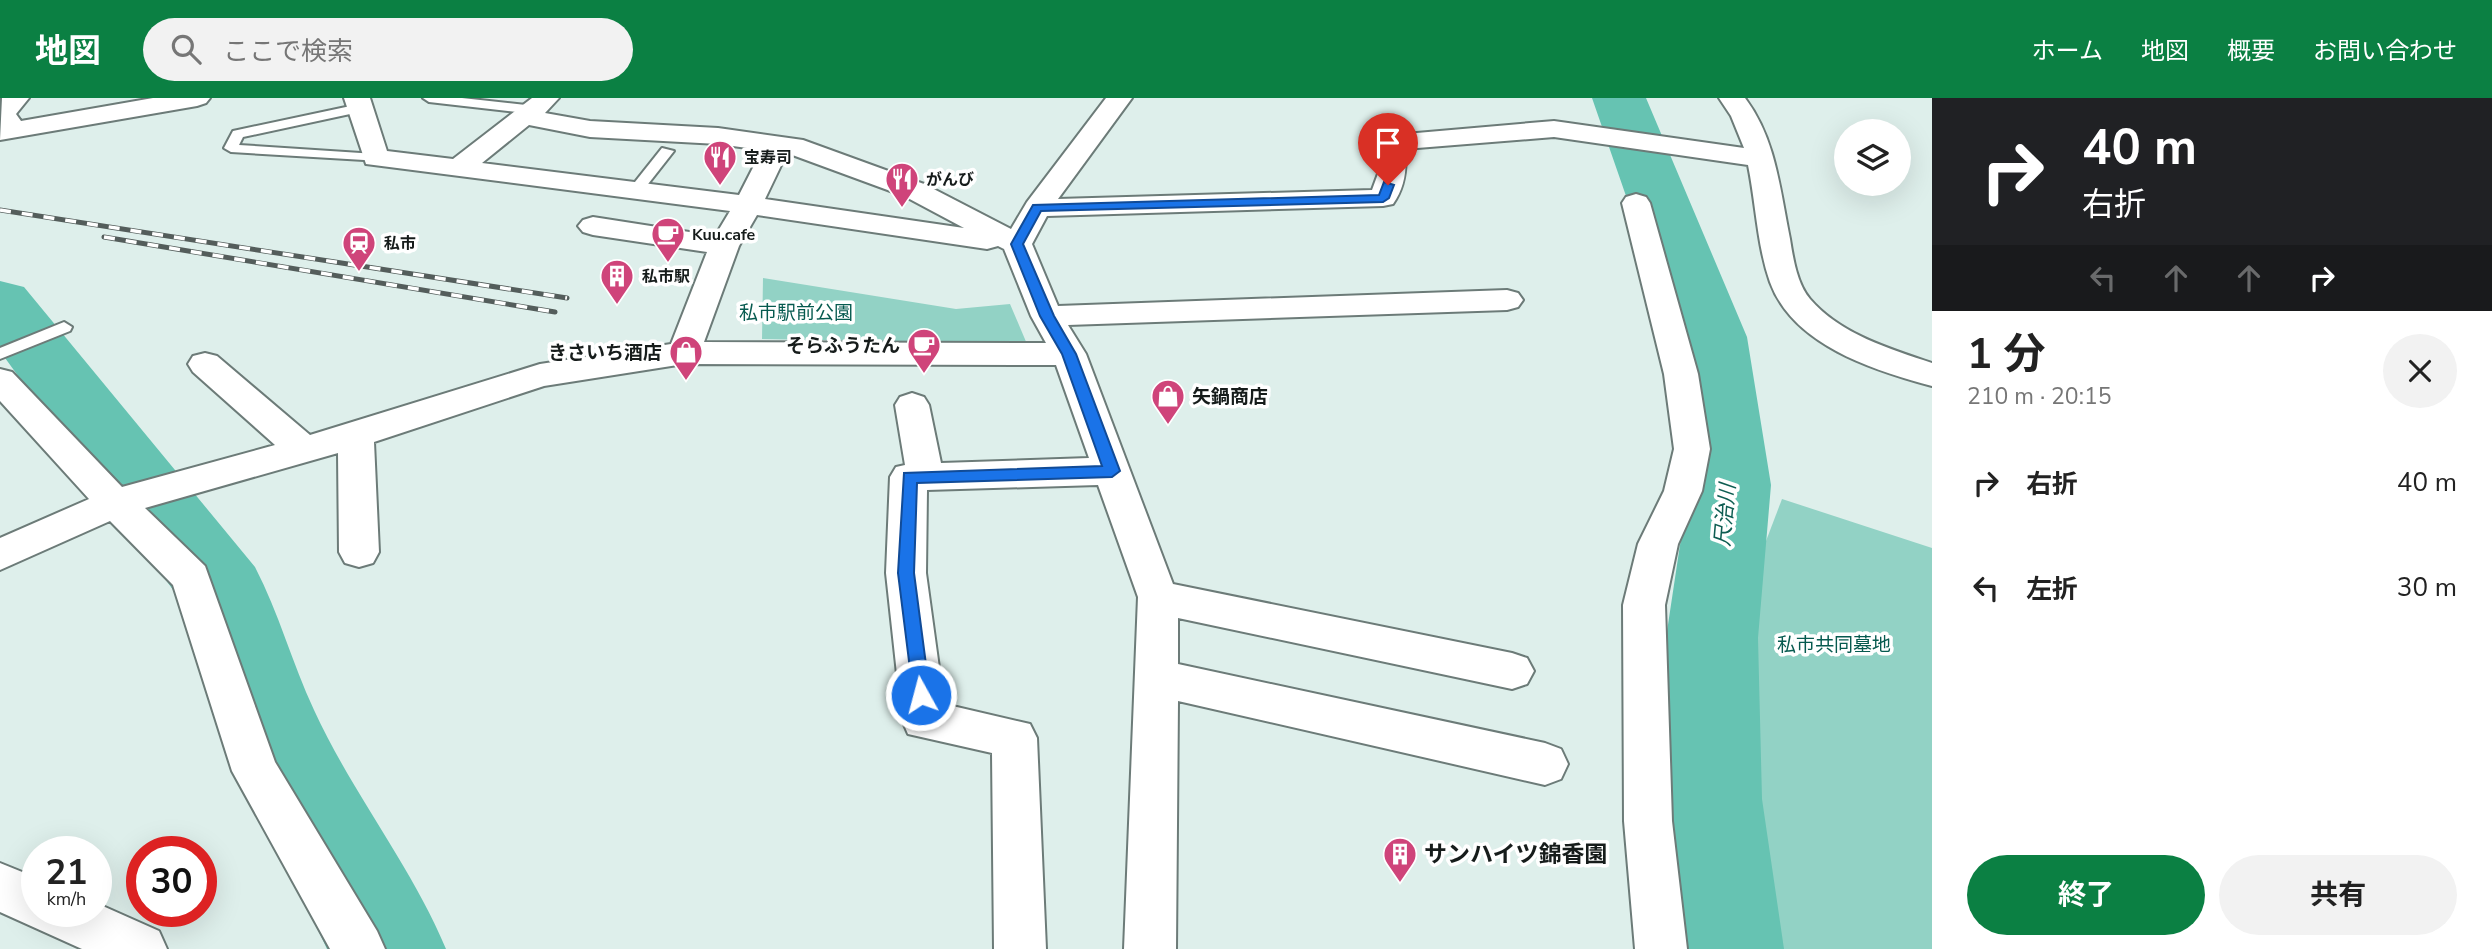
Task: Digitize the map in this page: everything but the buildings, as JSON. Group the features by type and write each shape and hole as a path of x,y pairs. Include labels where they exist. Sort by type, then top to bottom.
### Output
{"street":[{"path":"16,98 3,113 6,131 197,98"},
{"path":"1017,244 1037,208 1119,98"},
{"path":"1732,98 1761,159 1784,275 1798,306 1831,331 1882,359 1932,375"},
{"path":"359,103 376,158 748,205 1017,244"},
{"path":"460,167 536,108 590,129 718,136 794,146 914,190 1017,244 1047,316 1069,354 1157,597 1150,949"},
{"path":"1037,208 1383,198 1393,171 1391,142 1554,129 1761,159"},
{"path":"684,353 724,246 778,144"},
{"path":"1636,203 1681,374 1692,449 1683,491 1658,544 1644,605 1648,821 1661,949"},
{"path":"593,226 724,246"},
{"path":"1047,316 1507,300"},
{"path":"0,555 115,503 160,488 356,435 540,375 684,353 1069,354"},
{"path":"205,364 304,450"},
{"path":"0,380 115,503 191,577 255,771 359,949"},
{"path":"912,405 926,477"},
{"path":"356,435 359,552"},
{"path":"1020,949 1014,738 924,720 906,573 909,477 1112,471"},
{"path":"1157,597 1512,671"},
{"path":"1155,677 1545,764"},
{"path":"0,887 21,896"},
{"path":"91,927 141,949"}],"lane":[{"path":"429,98 536,108"},
{"path":"359,103 238,134 231,148 376,158"},
{"path":"636,190 667,151"},
{"path":"0,354 64,327"}],"green space":[{"name":"私市駅前公園","path":"763,278 956,309 1010,304 1027,344 762,339"},
{"name":"私市共同墓地","path":"1782,499 1932,548 1932,949 1757,949 1734,625"}],"waterway":[{"name":"尺治川","path":"1619,98 1711,337 1730,485 1712,638 1711,799 1727,949"},
{"path":"0,302 224,592 271,726 353,888 389,949"}],"railway":[{"path":"0,210 567,298"},
{"path":"104,237 555,312"}],"place":[{"name":"宝寿司","path":"720,187"},
{"name":"がんび","path":"902,209"},
{"name":"Kuu.cafe","path":"668,264"},
{"name":"私市","path":"359,273"},
{"name":"私市駅","path":"617,306"},
{"name":"そらふうたん","path":"924,375"},
{"name":"きさいち酒店","path":"686,382"},
{"name":"矢鍋商店","path":"1168,426"},
{"name":"サンハイツ錦香園","path":"1400,884"}],"route":[{"path":"921,695 906,573 909,477 1112,471 1069,354 1047,316 1017,244 1037,208 1383,198 1388,185"}]}
